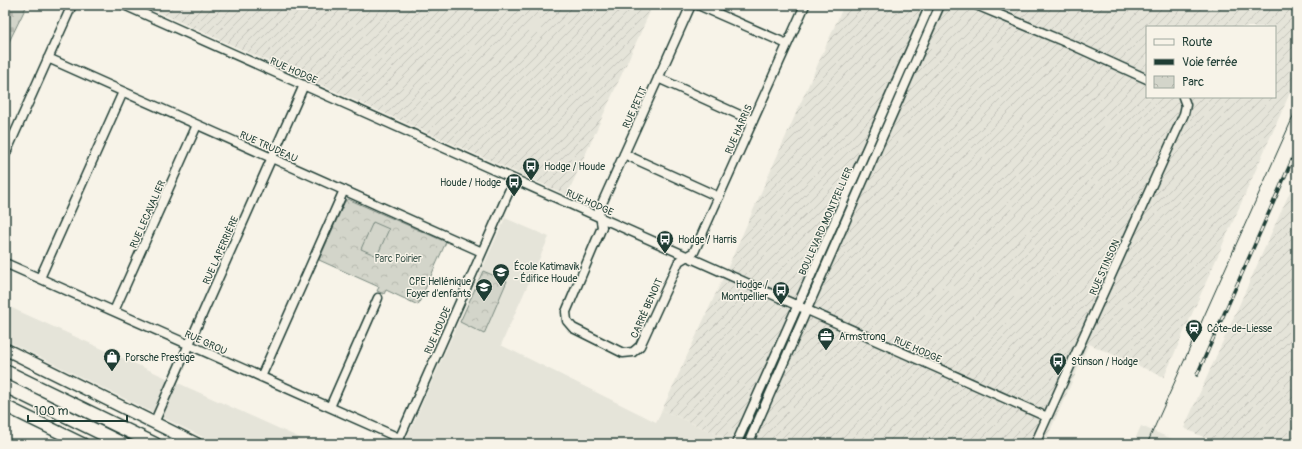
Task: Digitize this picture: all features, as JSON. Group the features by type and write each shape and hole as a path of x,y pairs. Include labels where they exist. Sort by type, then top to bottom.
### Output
{"highway":[{"path":"5,371 155,444"},
{"path":"5,386 123,444"}],"main road":[{"path":"5,349 197,444"},
{"path":"5,406 83,444"}],"street":[{"path":"5,155 72,5"},
{"name":"RUE HODGE","path":"124,5 1047,417"},
{"name":"RUE PETIT","path":"601,218 599,210 691,5"},
{"path":"698,5 787,44"},
{"name":"RUE HARRIS","path":"686,256 694,252 805,5"},
{"name":"BOULEVARD MONTPELLIER","path":"736,444 930,5"},
{"name":"BOULEVARD MONTPELLIER","path":"748,444 940,5"},
{"path":"976,5 1070,44 1146,79"},
{"name":"RUE TRUDEAU","path":"48,58 482,252"},
{"path":"658,78 753,121"},
{"name":"RUE LAPERRIÈRE","path":"154,423 304,85"},
{"path":"40,278 123,92"},
{"name":"RUE STINSON","path":"1035,444 1184,114 1186,105 1183,98"},
{"name":"RUE LECAVALIER","path":"114,311 197,125"},
{"path":"624,154 719,196"},
{"name":"RUE HOUDE","path":"398,441 514,180"},
{"path":"261,377 344,190"},
{"name":"CARRÉ BENOIT","path":"601,218 602,227 568,305 566,315 568,322 573,328 619,352 630,353 637,350 640,346 678,260 686,256"},
{"name":"RUE GROU","path":"5,263 330,407 398,441"},
{"path":"330,407 378,298"}],"shaded area":[{"path":"142,5 653,5 567,195"},
{"path":"844,5 1297,5 1297,77 1164,377 1089,344 1044,444 740,444 662,410 728,267"},
{"path":"1297,176 1297,444 1218,444 1184,428"},
{"path":"505,218 549,237 501,345 656,422 662,410 730,440 728,444 404,444"},
{"path":"5,305 313,444 217,444 5,340"},
{"path":"1141,426 1177,441 1176,444 1133,444"}],"green space":[{"path":"5,5 27,5 5,50"},
{"path":"933,5 938,5 871,152 869,151"},
{"path":"861,168 863,169 862,177 832,240 834,241 807,300 804,299"},
{"name":"Parc Poirier","path":"348,199 446,242 418,305 386,290 384,294 377,291 379,287 319,260 345,201"},
{"path":"373,222 389,229 377,256 361,249"},
{"name":"CPE Hellénique Foyer d'enfants","path":"483,271 507,281 484,334 460,322"},
{"path":"794,322 797,323 751,428 749,429 747,428"}],"tram line":[{"path":"1147,444 1297,108"}],"railway":[{"path":"1197,375 1297,149"}],"place":[{"name":"Hodge / Houde","path":"531,181"},
{"name":"Houde / Hodge","path":"514,197"},
{"name":"Hodge / Harris","path":"665,254"},
{"name":"École Katimavik - Édifice Houde","path":"501,287"},
{"name":"CPE Hellénique Foyer d'enfants","path":"484,302"},
{"name":"Hodge / Montpellier","path":"781,305"},
{"name":"Côte-de-Liesse","path":"1194,343"},
{"name":"Armstrong","path":"826,351"},
{"name":"Porsche Prestige","path":"112,372"},
{"name":"Stinson / Hodge","path":"1058,376"}]}
